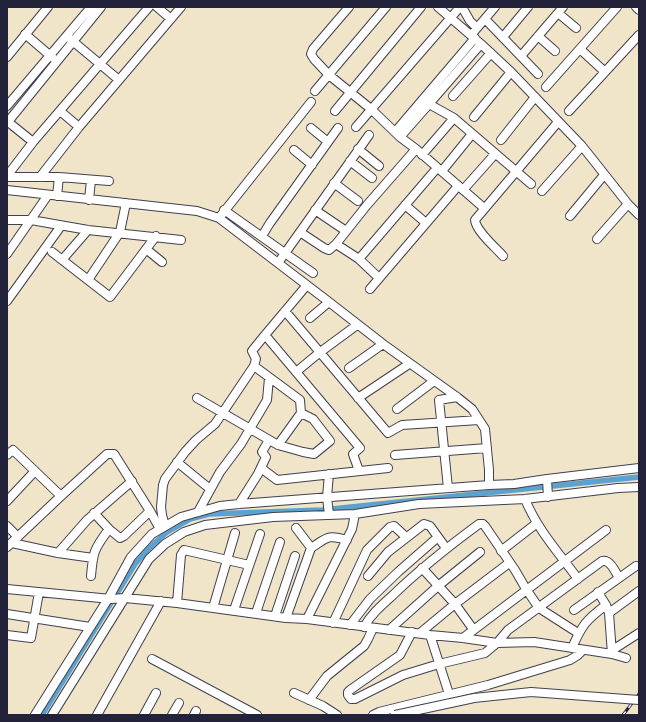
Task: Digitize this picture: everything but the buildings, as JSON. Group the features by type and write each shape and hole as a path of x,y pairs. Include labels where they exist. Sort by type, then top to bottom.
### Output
{"street":[{"path":"7,57 48,7"},
{"path":"33,142 7,122 56,61 91,7"},
{"path":"7,106 50,56 101,7"},
{"path":"7,176 33,142 149,7"},
{"path":"157,7 171,19"},
{"path":"40,177 79,127 181,7"},
{"path":"349,7 313,49 311,54 314,59 329,75 371,109 398,135 484,208"},
{"path":"315,91 386,7"},
{"path":"335,111 421,7"},
{"path":"438,7 476,39 511,72 582,146 604,175 639,215"},
{"path":"356,127 461,7 470,21 477,28"},
{"path":"398,135 476,39 477,28 495,7"},
{"path":"503,37 528,7"},
{"path":"546,87 617,7"},
{"path":"636,7 639,10"},
{"path":"521,56 560,10 576,28"},
{"path":"485,19 538,74"},
{"path":"26,34 56,61"},
{"path":"569,111 639,35"},
{"path":"538,36 555,51"},
{"path":"70,38 119,80"},
{"path":"580,49 605,72"},
{"path":"453,96 491,53"},
{"path":"474,117 511,72"},
{"path":"501,140 535,97"},
{"path":"222,214 311,102"},
{"path":"426,102 454,118 531,184"},
{"path":"60,111 79,127"},
{"path":"300,232 328,250 336,244 367,205 454,118"},
{"path":"503,256 475,224 475,220 558,122"},
{"path":"311,128 328,142"},
{"path":"262,236 270,222 338,128"},
{"path":"359,259 405,205 440,170 472,134"},
{"path":"281,258 369,135"},
{"path":"542,191 582,146"},
{"path":"294,150 312,165"},
{"path":"358,150 379,166"},
{"path":"370,289 426,224 495,154"},
{"path":"350,161 372,178"},
{"path":"570,216 604,175"},
{"path":"7,176 59,177 109,181"},
{"path":"57,192 59,177"},
{"path":"89,195 91,180"},
{"path":"334,183 358,201"},
{"path":"7,190 48,195 57,192 89,195 126,203 222,214 262,236 307,286 409,364 472,409 485,429 489,485"},
{"path":"7,254 48,195"},
{"path":"88,280 120,232 126,203"},
{"path":"597,239 628,204"},
{"path":"405,205 426,224"},
{"path":"316,210 346,231"},
{"path":"222,214 281,258 313,273"},
{"path":"7,220 31,220 88,230 120,232 181,240"},
{"path":"7,301 61,226"},
{"path":"62,260 88,230"},
{"path":"52,252 110,297 156,236"},
{"path":"336,244 359,259 379,278"},
{"path":"146,249 162,262"},
{"path":"163,528 161,507 165,479 196,440 215,424 254,366 256,359 252,351 307,286"},
{"path":"310,318 329,302"},
{"path":"285,311 388,433 402,425 479,420"},
{"path":"296,372 319,352 357,325"},
{"path":"265,335 360,448 353,454 359,471"},
{"path":"349,368 383,344"},
{"path":"358,398 409,364"},
{"path":"254,366 300,400 301,413 278,445"},
{"path":"198,512 210,489 250,429 267,400 269,378"},
{"path":"397,409 434,381"},
{"path":"448,488 439,400 457,397"},
{"path":"197,398 222,414 278,445 314,454 330,440 313,420 301,413"},
{"path":"239,504 262,468 266,457 262,452 269,440"},
{"path":"395,455 487,448"},
{"path":"7,456 13,450 61,496"},
{"path":"12,542 107,454 114,454 150,511 163,528"},
{"path":"177,462 210,489"},
{"path":"262,468 277,480 388,468"},
{"path":"35,715 90,627 110,599 131,557 152,534 181,517 220,506 514,484 547,481 639,468"},
{"path":"7,501 35,471"},
{"path":"328,511 327,497 329,474"},
{"path":"58,553 86,520 132,481"},
{"path":"547,481 548,495"},
{"path":"52,715 149,559 165,544 184,532 205,525 243,519 328,511 355,514 424,504 527,504 548,495 639,487"},
{"path":"527,504 537,523 578,580"},
{"path":"94,513 120,538 150,511"},
{"path":"307,620 352,529 355,514"},
{"path":"501,551 537,523"},
{"path":"368,576 384,556 424,524 427,524 446,548"},
{"path":"364,627 370,616 422,568 446,548 480,524 483,524 539,608 578,634"},
{"path":"7,526 12,542"},
{"path":"333,623 366,550 390,527 394,526 406,537"},
{"path":"296,528 311,548"},
{"path":"91,576 93,558 98,544 109,529"},
{"path":"462,638 564,560 606,530"},
{"path":"213,608 235,533"},
{"path":"234,610 260,534"},
{"path":"286,618 311,548 331,536 347,540"},
{"path":"350,625 370,599 438,537"},
{"path":"12,542 58,553 93,558"},
{"path":"256,613 280,542"},
{"path":"177,603 182,552 187,550 249,566"},
{"path":"389,630 438,586 480,552"},
{"path":"275,616 295,556"},
{"path":"509,562 416,633 400,655 350,690 348,692 349,698 355,699 396,678 439,664 485,653 497,643 508,630 578,580 602,560 608,561 619,578"},
{"path":"574,610 636,566"},
{"path":"422,568 455,604 473,629"},
{"path":"7,589 110,599 162,601 286,618 497,643 534,642 583,650 612,652 626,658"},
{"path":"572,648 578,634 588,619 639,591"},
{"path":"7,635 31,638 39,592"},
{"path":"598,592 607,609 612,652"},
{"path":"97,715 162,601"},
{"path":"7,614 90,627"},
{"path":"309,700 327,676 366,643 373,628"},
{"path":"612,652 639,633"},
{"path":"430,635 449,694"},
{"path":"373,715 378,712 488,685 570,660 583,650"},
{"path":"152,659 256,715"},
{"path":"395,715 474,698 530,692 639,700"},
{"path":"144,715 156,693"},
{"path":"294,693 328,709 337,715"},
{"path":"172,715 179,703"}],"waterway":[{"path":"42,715 135,564 148,549 167,532 190,519 209,514 322,510 639,477"}],"railway":[{"path":"623,715 639,694"}]}
